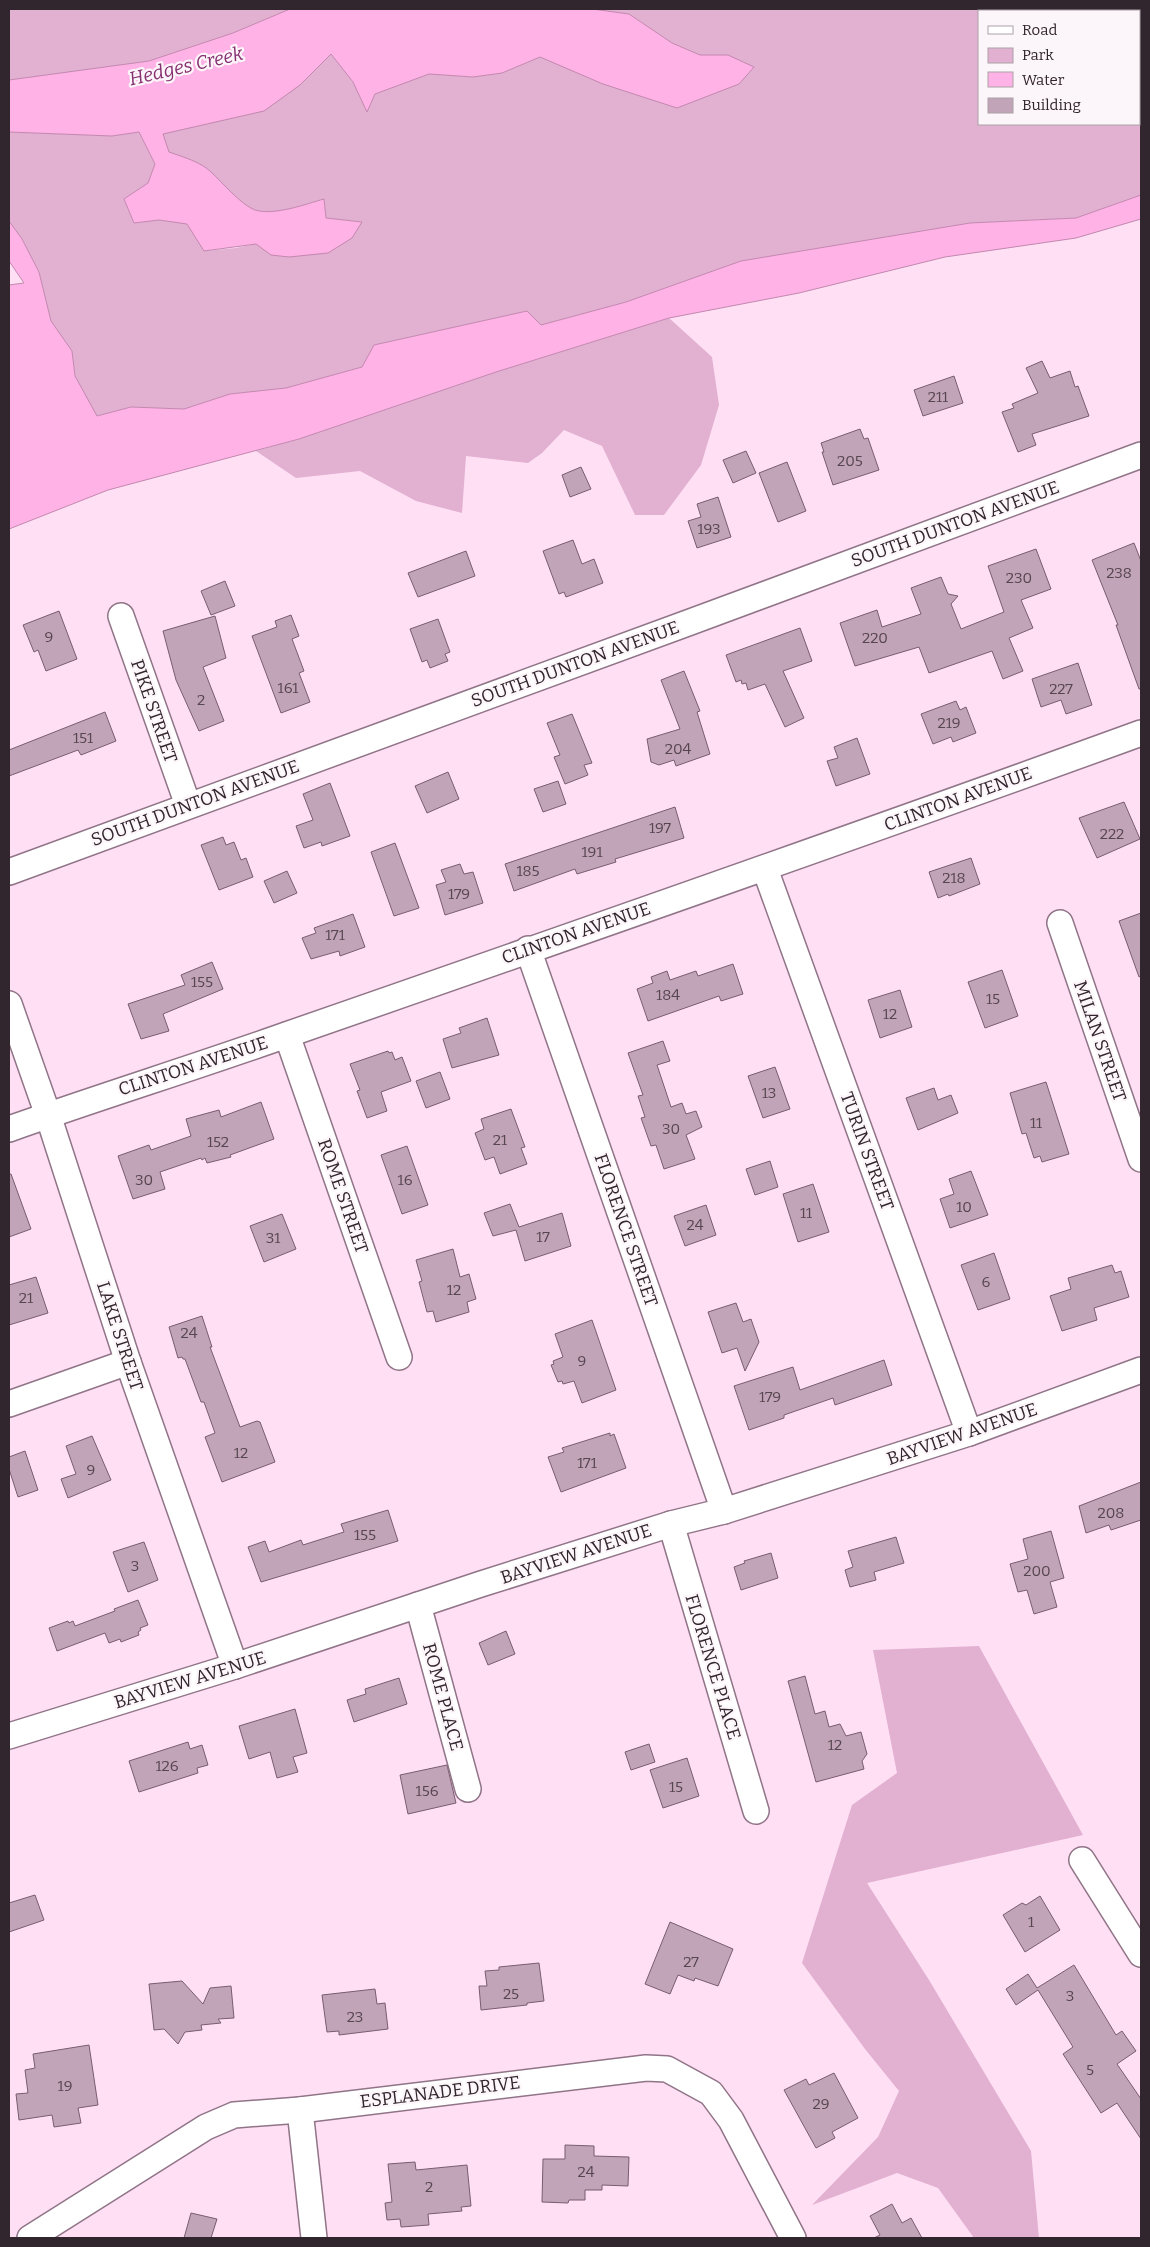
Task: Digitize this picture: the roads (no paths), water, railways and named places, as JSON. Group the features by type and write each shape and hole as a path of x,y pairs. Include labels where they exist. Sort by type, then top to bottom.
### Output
{"street":[{"name":"SOUTH DUNTON AVENUE","path":"9,872 676,628 1141,454"},
{"name":"PIKE STREET","path":"121,616 188,805"},
{"name":"CLINTON AVENUE","path":"9,1128 287,1035 528,949 765,869 1141,733"},
{"name":"TURIN STREET","path":"765,869 969,1434"},
{"name":"MILAN STREET","path":"1060,922 1141,1159"},
{"name":"FLORENCE STREET","path":"528,949 724,1511"},
{"name":"LAKE STREET","path":"9,1004 48,1115 128,1362 235,1666"},
{"name":"ROME STREET","path":"287,1035 399,1356"},
{"path":"9,1404 128,1362"},
{"name":"BAYVIEW AVENUE","path":"9,1736 235,1666 670,1524 724,1511 969,1434 1141,1370"},
{"name":"FLORENCE PLACE","path":"670,1524 756,1811"},
{"name":"ROME PLACE","path":"418,1605 468,1789"},
{"path":"1082,1860 1141,1954"},
{"name":"ESPLANADE DRIVE","path":"30,2238 206,2127 234,2115 300,2110 646,2068 667,2069 711,2093 731,2120 793,2238"},
{"path":"300,2110 314,2238"}],"water":[{"name":"Hedges Creek","path":"290,9 592,9 629,14 672,43 700,55 728,55 754,67 739,84 677,108 603,84 540,57 502,73 473,77 429,74 375,94 367,112 353,82 331,54 300,85 264,111 163,134 169,152 192,160 207,168 238,198 255,210 271,212 324,199 326,218 362,222 352,238 328,253 289,257 271,255 256,244 204,251 187,224 159,220 134,223 124,199 148,183 155,164 139,132 112,136 9,132 9,80 149,61 233,33"},
{"path":"1141,195 1141,219 1076,238 945,257 799,293 669,318 496,372 299,439 108,490 9,529 9,285 24,283 9,261 9,221 22,239 39,272 51,321 72,351 75,376 97,416 131,407 184,409 230,394 286,388 362,367 374,345 527,311 541,325 626,302 741,261 970,223 1076,218"}]}
